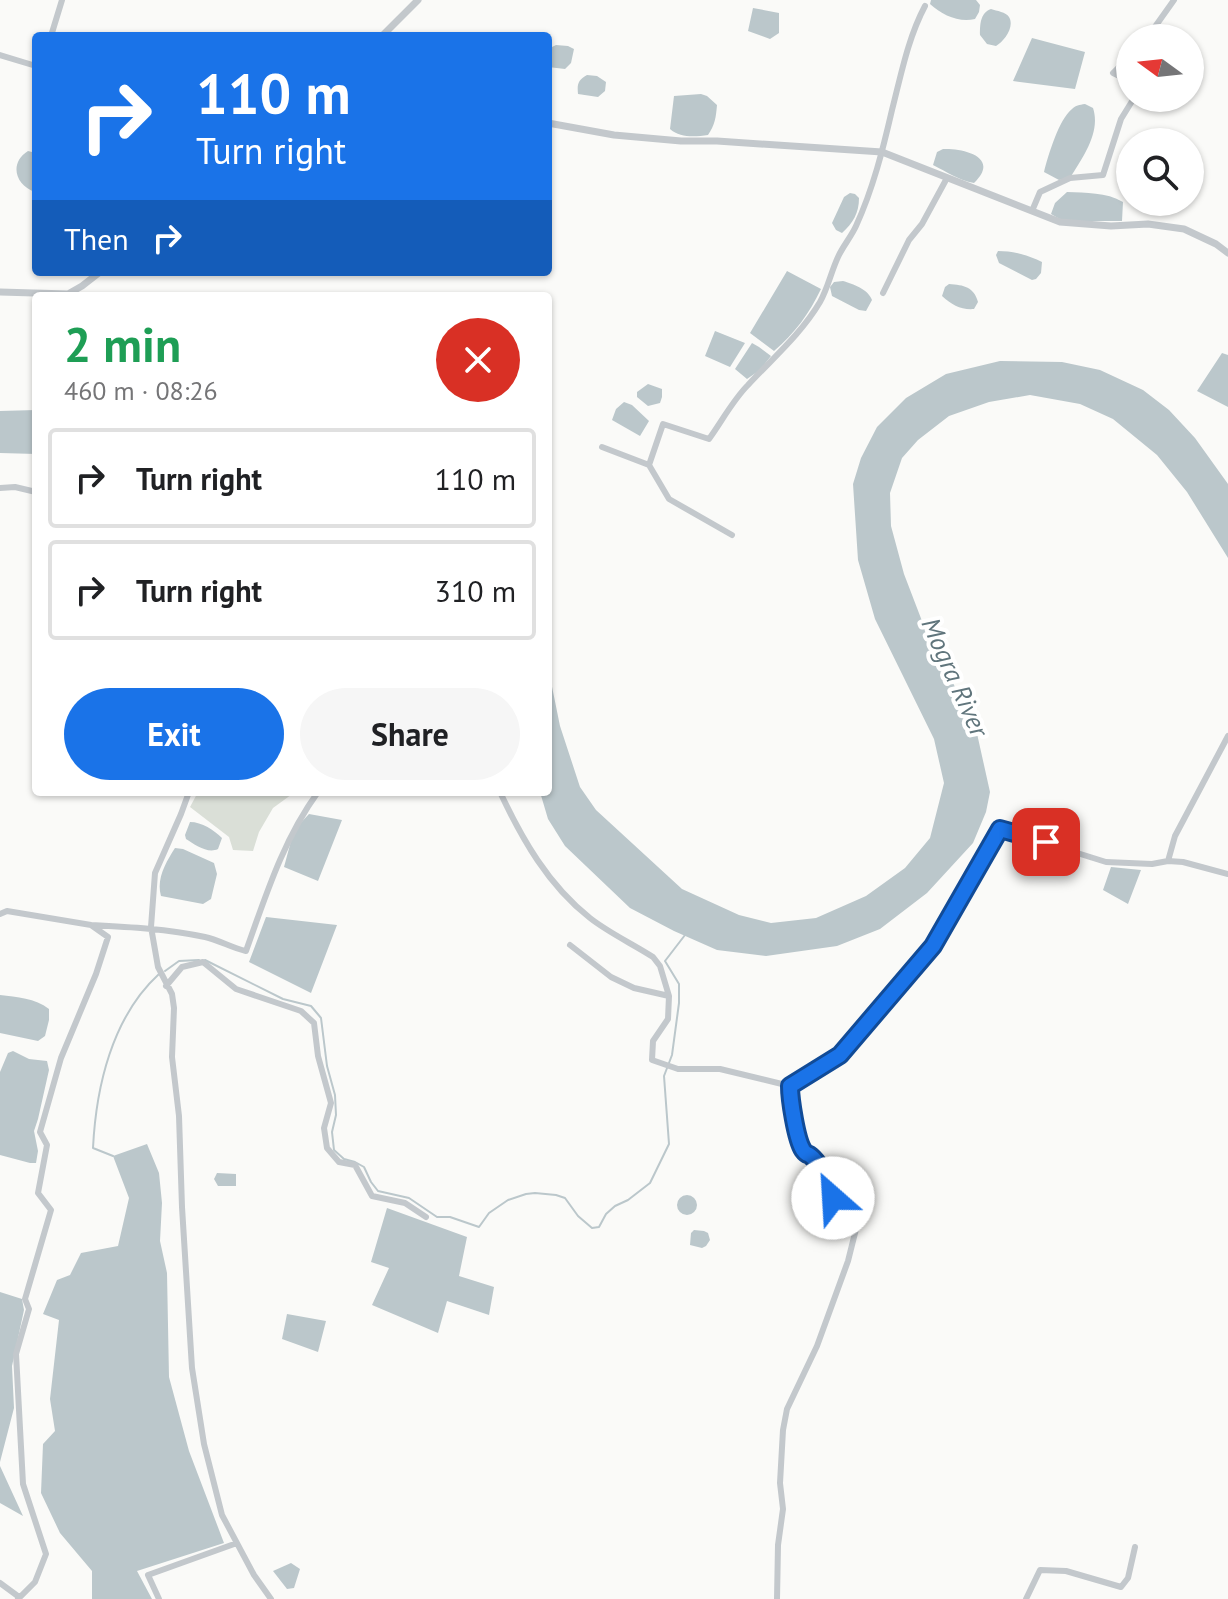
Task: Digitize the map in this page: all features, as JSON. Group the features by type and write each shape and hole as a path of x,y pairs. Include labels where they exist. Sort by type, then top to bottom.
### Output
{"street":[{"path":"52,32 62,0"},
{"path":"386,32 418,0"},
{"path":"1157,24 1174,0"},
{"path":"649,465 663,424 709,439 747,386 804,325 820,302 837,259 856,227 882,152 903,63 925,6"},
{"path":"0,55 32,65"},
{"path":"1032,211 1040,192 1070,178 1103,175 1125,112"},
{"path":"552,124 614,135 681,141 882,152 1060,222 1111,226 1148,224 1184,229 1228,253"},
{"path":"883,293 909,240 922,224 947,178"},
{"path":"74,292 95,276"},
{"path":"0,292 32,293"},
{"path":"602,447 649,465 669,499 732,535"},
{"path":"0,488 15,487 32,491"},
{"path":"1168,861 1175,836 1228,736"},
{"path":"187,796 155,873 151,927 158,967 172,994 174,1008 172,1057 179,1116 192,1368 207,1458 222,1515 254,1575 271,1599"},
{"path":"0,914 7,911 91,925 151,927 209,938 246,951 286,844 315,796"},
{"path":"502,796 515,824 562,895 592,920 653,957 660,966 669,996 668,1019 653,1041 652,1060 678,1069 720,1069 790,1086 840,1055 933,946 1000,829 1106,862 1183,862 1228,874"},
{"path":"0,1583 18,1598 35,1582 46,1554 23,1484 16,1354 29,1309 25,1299 51,1210 38,1193 47,1145 40,1132 61,1058 108,937 91,925"},
{"path":"570,945 611,977 634,988 669,996"},
{"path":"166,986 182,967 203,962 236,989 301,1011 308,1017 314,1023 318,1056 331,1103 324,1128 327,1148 339,1162 355,1165 372,1196 405,1203 426,1217"},
{"path":"777,1599 778,1545 783,1509 780,1483 787,1409 817,1346 848,1261 856,1229 833,1198 824,1173 804,1152 797,1136 790,1086"},
{"path":"159,1599 148,1575 237,1543"},
{"path":"1026,1599 1040,1570 1066,1571 1121,1587 1128,1578 1135,1547"}],"shaded area":[{"path":"931,0 976,0 980,5 979,12 975,19 957,19 935,8 930,4"},
{"path":"753,8 779,13 779,33 770,39 748,31"},
{"path":"991,9 1006,14 1011,25 996,46 987,44 980,35 983,16"},
{"path":"1032,38 1085,52 1075,89 1013,81"},
{"path":"568,46 574,49 571,63 565,69 552,67 552,47"},
{"path":"587,75 597,76 606,82 605,91 598,97 578,94 579,83"},
{"path":"701,94 717,105 715,121 708,135 683,135 670,129 674,96"},
{"path":"1085,104 1093,108 1093,135 1070,178 1059,180 1044,172 1051,148 1067,114"},
{"path":"943,149 969,152 981,161 981,174 974,183 933,165 937,152"},
{"path":"28,151 32,152 32,191 23,184 17,173 18,161"},
{"path":"1067,192 1103,195 1116,199 1116,216 1122,216 1122,221 1063,221 1051,214 1055,203"},
{"path":"850,193 859,198 858,208 842,233 832,223 844,197"},
{"path":"998,251 1020,254 1042,262 1041,273 1032,280 999,263"},
{"path":"787,271 821,289 801,323 774,351 750,333"},
{"path":"843,281 870,296 872,300 866,311 832,296 830,287 834,282"},
{"path":"949,284 971,290 978,302 974,309 957,306 942,296"},
{"path":"715,331 745,343 730,367 705,356"},
{"path":"752,343 771,356 760,370 747,379 735,369"},
{"path":"1222,353 1228,355 1228,407 1197,391"},
{"path":"1000,361 1062,362 1100,370 1143,390 1169,410 1195,438 1228,484 1228,558 1187,492 1157,455 1113,419 1080,404 1030,395 989,402 949,416 918,440 902,458 890,493 891,526 904,574 922,621 976,729 990,792 986,812 973,843 927,893 880,929 837,946 766,956 717,950 630,908 565,846 548,819 541,796 552,796 552,687 560,726 580,787 596,810 682,889 739,915 771,923 816,918 866,896 905,868 930,838 944,783 934,739 875,619 858,560 853,484 861,458 877,427 906,398 946,374"},
{"path":"648,384 662,389 660,403 648,406 637,397 637,392"},
{"path":"624,402 632,405 649,421 640,436 612,420 616,409"},
{"path":"32,410 32,454 0,453 0,411"},
{"path":"196,796 290,796 273,808 259,832 253,851 233,850 229,837 190,807"},
{"path":"309,814 342,820 318,881 284,867 294,830"},
{"path":"190,822 208,827 222,838 218,849 206,850 186,839"},
{"path":"175,848 214,863 217,874 211,899 203,904 161,896 161,877"},
{"path":"1028,849 1042,851 1040,863 1033,868 1018,866 1021,854"},
{"path":"1111,867 1141,870 1128,904 1103,890"},
{"path":"266,917 337,925 311,993 249,962"},
{"path":"0,995 32,1000 49,1009 45,1036 38,1041 0,1033"},
{"path":"13,1051 29,1059 47,1061 49,1070 34,1131 38,1151 36,1163 0,1155 0,1072 8,1053"},
{"path":"147,1144 159,1173 162,1203 160,1241 167,1273 169,1377 189,1451 224,1543 137,1571 152,1599 92,1599 92,1571 60,1533 41,1493 43,1444 55,1431 50,1399 59,1320 43,1314 57,1280 70,1275 81,1253 118,1246 129,1198 113,1156"},
{"path":"217,1173 236,1174 236,1186 218,1186 214,1179"},
{"path":"687,1195 694,1198 697,1205 694,1212 687,1215 680,1212 677,1205 680,1198"},
{"path":"387,1208 467,1237 459,1276 494,1287 489,1315 447,1301 438,1333 372,1305 389,1268 371,1262"},
{"path":"694,1230 708,1233 710,1240 706,1246 690,1245"},
{"path":"0,1292 22,1299 24,1310 12,1366 14,1408 0,1462"},
{"path":"287,1314 326,1321 318,1352 282,1339"},
{"path":"0,1466 23,1516 0,1503"},
{"path":"291,1563 300,1569 294,1588 287,1589 273,1571"}],"waterway":[{"path":"205,960 283,999 311,1006 321,1018 327,1066 335,1095 334,1150 344,1159 364,1167 378,1191 409,1198 437,1217 450,1217 479,1227 489,1213 508,1200 535,1193 556,1195 565,1198 592,1228 599,1227 615,1206 650,1183 669,1144 664,1076 672,1055 679,984 665,961 685,935"},
{"path":"165,971 179,961 199,960"},
{"path":"113,1156 93,1148 103,1077 118,1032 129,1011 159,974"}],"route":[{"path":"833,1198 824,1173 804,1152 797,1136 790,1086 840,1055 933,946 1000,829 1046,842"}],"water label":[{"name":"Mogra River","path":"955,677"}]}
